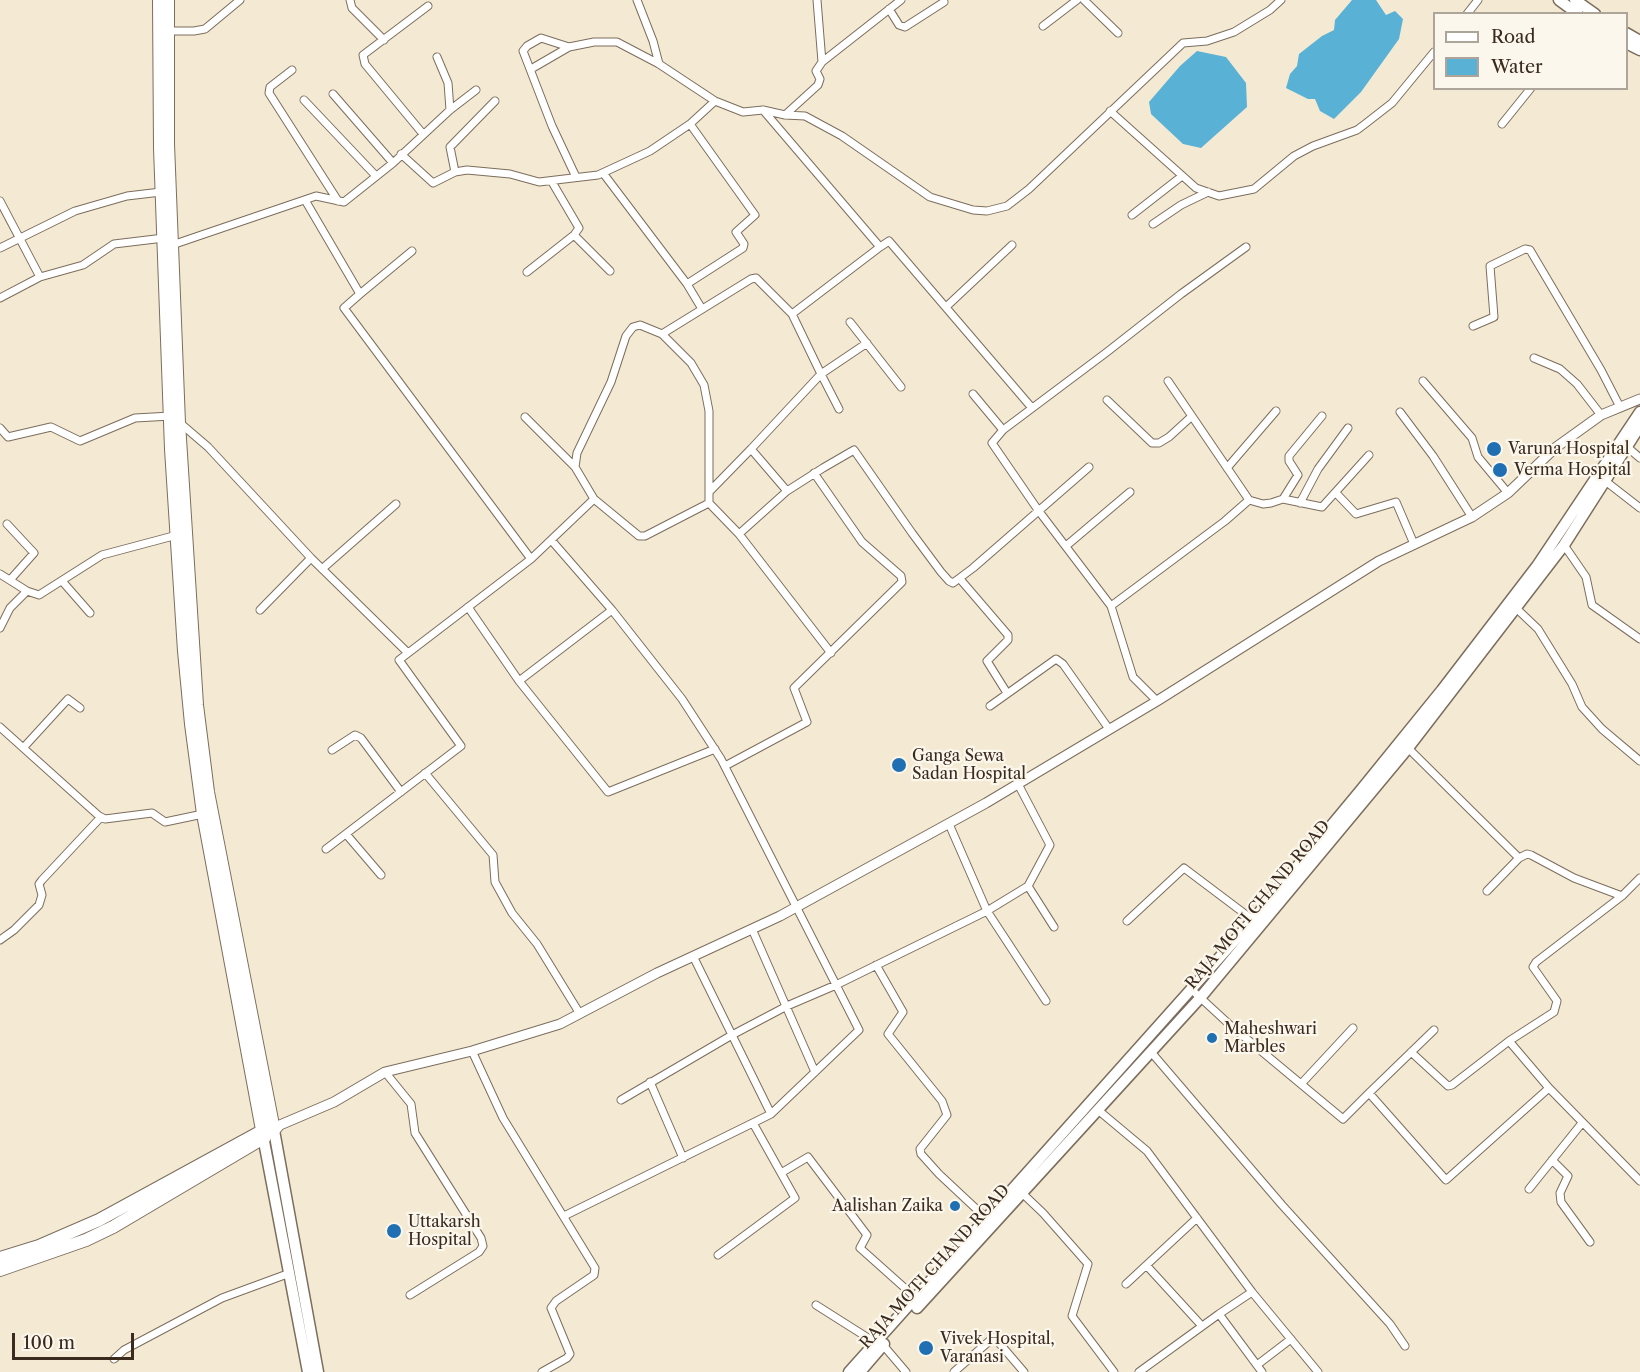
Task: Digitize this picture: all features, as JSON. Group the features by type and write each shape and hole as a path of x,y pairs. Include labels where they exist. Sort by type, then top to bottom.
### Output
{"highway":[{"path":"159,0 163,30 168,144 167,244 175,419 177,535 190,724 203,814 271,1130"},
{"path":"167,244 161,192 163,30 168,0"},
{"path":"175,419 192,647 203,753 271,1130"},
{"path":"0,1258 39,1246 99,1220 271,1130"},
{"path":"0,1270 86,1240 113,1227 271,1130"}],"main road":[{"path":"1559,0 1575,12"},
{"path":"1575,0 1592,12"},
{"path":"849,1372 879,1344 986,1218 1196,994 1253,920 1442,690 1538,566 1640,412"},
{"name":"RAJA MOTI CHAND ROAD","path":"860,1372 879,1344 1151,1052 1196,994 1408,748 1564,545 1640,426"},
{"path":"271,1130 290,1273 308,1372"},
{"path":"271,1130 318,1372"}],"street":[{"path":"163,30 205,29 240,0"},
{"path":"350,0 352,8 384,40"},
{"path":"637,0 653,41 659,64"},
{"path":"817,0 822,62"},
{"path":"785,115 818,85 820,79 816,71 822,62 901,0"},
{"path":"1043,26 1077,0"},
{"path":"531,69 569,47 594,42 617,42 659,64 715,101 743,112 763,110 785,115 805,116 842,135 930,197 973,210 987,211 1007,206 1029,189 1183,43 1207,41 1234,32 1281,0"},
{"path":"1469,12 1478,0"},
{"path":"1088,1 1118,33"},
{"path":"889,9 899,25 905,27 944,2"},
{"path":"423,134 366,64 363,55 428,6"},
{"path":"569,47 544,38 527,46 523,51 552,126 576,177"},
{"path":"1110,111 1196,188 1220,196 1254,189 1294,156 1312,146 1357,130 1392,103 1433,53"},
{"path":"437,57 448,83 450,110"},
{"path":"292,70 270,87 269,93 338,201"},
{"path":"0,298 40,277 83,264 114,244 167,244 316,196 344,202 393,163 450,110 476,90"},
{"path":"1502,124 1529,90"},
{"path":"333,94 393,163"},
{"path":"304,100 376,176"},
{"path":"401,154 434,183 455,172 467,170 510,174 539,182 598,175 650,151 690,124 715,101"},
{"path":"455,172 450,147 495,102"},
{"path":"763,110 880,248"},
{"path":"687,284 743,248 744,244 736,232 755,215 690,124"},
{"path":"603,172 687,284 702,309"},
{"path":"1132,215 1182,176"},
{"path":"526,272 574,235 579,228 552,182"},
{"path":"0,248 75,211 127,196 161,192"},
{"path":"1153,224 1181,204 1208,192"},
{"path":"305,200 360,294"},
{"path":"0,201 40,277"},
{"path":"574,235 610,272"},
{"path":"792,314 889,241 1032,408"},
{"path":"946,307 1012,245"},
{"path":"1157,701 1133,677 1111,606 1038,510 992,443 1003,430 1246,247"},
{"path":"1473,326 1494,316 1490,266 1526,249 1530,250 1601,370 1620,407"},
{"path":"412,251 344,308 531,559"},
{"path":"662,334 756,278 792,314 839,409"},
{"path":"850,322 901,387"},
{"path":"575,467 577,453 611,382 629,331 640,325 662,334 691,363 704,385 709,411 709,503 739,534 831,653"},
{"path":"709,492 821,374 867,343"},
{"path":"1534,358 1560,369 1577,384 1601,416"},
{"path":"1168,381 1249,500 1263,504 1282,499 1322,507 1369,455"},
{"path":"1424,381 1472,438 1478,457 1508,493"},
{"path":"973,394 1003,430"},
{"path":"271,1130 334,1102 385,1072 472,1051 560,1024 693,956 796,907 1018,784 1157,701 1379,561 1472,517 1508,493 1555,448 1601,416 1640,399"},
{"path":"1107,400 1152,443 1159,443 1169,437 1192,416"},
{"path":"1227,468 1276,411"},
{"path":"1400,412 1472,517"},
{"path":"1282,499 1298,475 1289,461 1289,456 1322,416"},
{"path":"525,417 575,467 594,499 639,536 645,536 709,503"},
{"path":"0,428 8,437 51,427 80,441 135,418 175,419 208,447 311,558 408,653"},
{"path":"1300,502 1318,469 1348,428"},
{"path":"1626,446 1640,458"},
{"path":"752,449 787,491"},
{"path":"739,534 787,491 854,450 941,572 952,583 960,579 1089,467"},
{"path":"724,766 807,722 794,688 899,586 903,579 861,542 814,473"},
{"path":"1604,480 1640,508"},
{"path":"1066,546 1130,492"},
{"path":"1336,493 1356,514 1396,502 1414,544"},
{"path":"326,849 460,746 399,660 531,559 594,499"},
{"path":"1111,606 1225,521 1249,500"},
{"path":"322,569 396,504"},
{"path":"8,524 34,553 3,577 39,595 102,555 177,535"},
{"path":"552,541 612,610 682,699 715,749 859,1030 771,1114 564,1215"},
{"path":"1564,545 1586,577 1592,605 1640,639"},
{"path":"260,610 311,558"},
{"path":"960,579 1009,638 987,661 1006,693"},
{"path":"62,581 90,613"},
{"path":"0,628 10,608 27,591"},
{"path":"468,607 519,681 608,792 715,749"},
{"path":"1517,609 1538,630 1572,684 1582,707 1602,729 1640,761"},
{"path":"519,681 612,610"},
{"path":"990,706 1056,659 1063,664 1109,729"},
{"path":"24,747 68,699 80,708"},
{"path":"0,727 101,817 112,819 152,813 165,822 203,814"},
{"path":"332,750 355,735 361,738 401,792"},
{"path":"1408,748 1519,858"},
{"path":"425,773 493,855 495,882 512,913 537,944 580,1014"},
{"path":"621,1100 732,1035 787,1006 836,985 987,911 1028,886 1050,845 1018,784"},
{"path":"0,940 14,930 39,905 42,895 39,884 101,817"},
{"path":"949,824 987,911 1046,1001"},
{"path":"346,834 381,875"},
{"path":"1487,891 1519,858 1527,854 1575,878 1622,896"},
{"path":"1127,921 1184,868 1253,920"},
{"path":"1411,1052 1448,1086 1509,1041 1554,1012 1557,1001 1534,970 1536,962 1622,896 1640,878"},
{"path":"1028,886 1054,927"},
{"path":"752,928 815,1072"},
{"path":"693,956 771,1114"},
{"path":"876,965 903,1012 888,1034 942,1101 947,1115 920,1149 921,1154 986,1218"},
{"path":"1196,994 1343,1119 1434,1030"},
{"path":"1301,1084 1353,1028"},
{"path":"1509,1041 1582,1124 1640,1181"},
{"path":"472,1051 503,1118 529,1163 564,1215 596,1272 553,1305 552,1313 570,1354 542,1372"},
{"path":"1151,1052 1282,1205 1390,1324 1404,1346"},
{"path":"385,1072 411,1104 415,1133 481,1238 483,1246 479,1252 410,1295"},
{"path":"650,1082 683,1158"},
{"path":"1369,1093 1446,1180 1549,1088"},
{"path":"1098,1110 1147,1151 1252,1292 1318,1372"},
{"path":"718,1255 795,1198 753,1123"},
{"path":"1529,1189 1582,1124"},
{"path":"781,1173 808,1157 867,1235 860,1248 916,1298"},
{"path":"1552,1160 1568,1176 1560,1193 1561,1202 1590,1242"},
{"path":"1022,1193 1088,1264 1072,1316 1114,1372"},
{"path":"1126,1284 1197,1218"},
{"path":"1147,1266 1201,1325"},
{"path":"114,1359 124,1350 222,1298 290,1273"},
{"path":"1138,1372 1201,1325 1252,1292"},
{"path":"816,1305 879,1344 906,1372"},
{"path":"1219,1314 1262,1372"},
{"path":"954,1372 994,1337 1024,1372"},
{"path":"1257,1365 1291,1339"}],"water":[{"path":"1352,0 1376,0 1386,15 1395,11 1403,19 1399,39 1361,92 1334,119 1320,111 1315,99 1308,99 1286,88 1290,74 1297,66 1299,54 1322,36 1334,30 1335,20"},
{"path":"1197,51 1226,57 1246,83 1247,107 1201,148 1183,144 1151,114 1149,102 1180,66"}],"place":[{"name":"Varuna Hospital","path":"1494,449"},
{"name":"Verma Hospital","path":"1500,470"},
{"name":"Ganga Sewa Sadan Hospital","path":"899,765"},
{"name":"Maheshwari Marbles","path":"1212,1038"},
{"name":"Aalishan Zaika","path":"955,1206"},
{"name":"Uttakarsh Hospital","path":"394,1231"},
{"name":"Vivek Hospital, Varanasi","path":"926,1348"}]}
